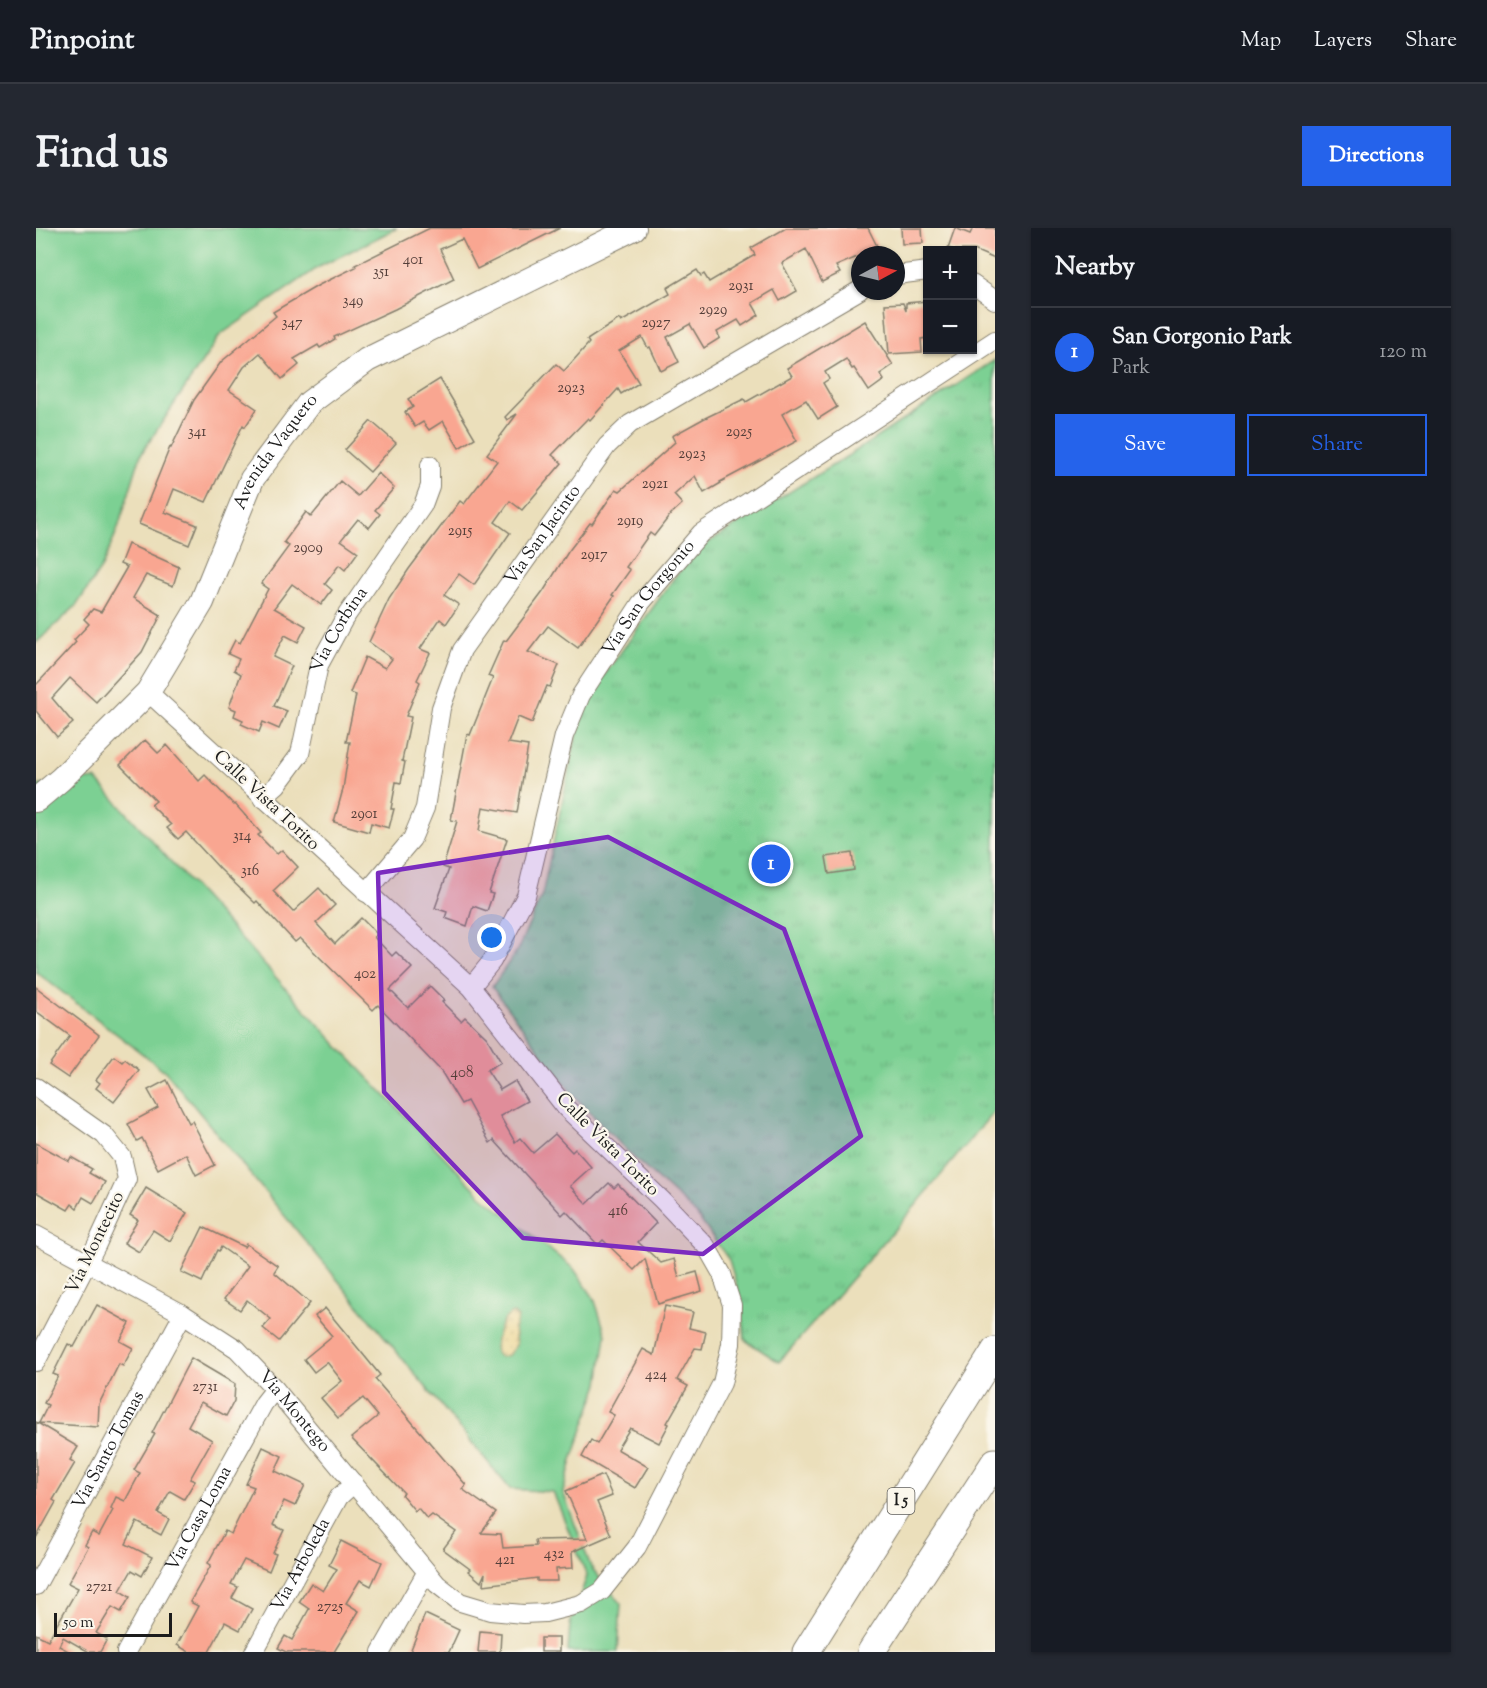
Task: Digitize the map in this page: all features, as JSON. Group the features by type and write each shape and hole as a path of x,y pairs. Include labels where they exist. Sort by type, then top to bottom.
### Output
{"highway":[{"name":"I 5","path":"806,1652 995,1351"},
{"path":"871,1652 995,1462"}],"main road":[{"name":"Avenida Vaquero","path":"36,800 61,779 148,692 202,602 252,479 309,403 367,360 634,228"}],"street":[{"path":"905,274 923,272"},
{"path":"977,287 995,300"},
{"name":"Via San Jacinto","path":"366,893 412,839 425,808 441,708 462,650 608,446 630,424 851,295"},
{"name":"Via San Gorgonio","path":"471,987 492,961 526,896 564,736 581,695 641,603 701,533 995,340"},
{"name":"Via Corbina","path":"262,798 277,784 300,754 319,665 344,619 423,505 430,486 430,465"},
{"name":"Calle Vista Torito","path":"148,692 471,987 566,1108 662,1200 706,1246 722,1274 732,1305 732,1344 722,1383 637,1547 602,1591 581,1604 544,1613 523,1614"},
{"name":"Via Montecito","path":"36,1087 105,1135 122,1157 127,1179 36,1362"},
{"name":"Via Montego","path":"36,1235 183,1314 237,1349 275,1389 437,1584 460,1602 490,1611 523,1614"},
{"name":"Via Santo Tomas","path":"36,1586 183,1314"},
{"name":"Via Casa Loma","path":"126,1652 264,1403 275,1389"},
{"name":"Via Arboleda","path":"254,1652 339,1497 354,1483"},
{"path":"381,1652 426,1573"}],"highlighted area":[{"path":"608,837 784,929 861,1136 703,1254 523,1238 384,1092 378,873"}],"green space":[{"path":"36,228 397,228 319,267 220,335 141,454 118,528 102,567 76,606 36,643"},
{"path":"995,360 995,1110 916,1205 779,1362 745,1340 742,1304 729,1260 696,1214 633,1157 573,1095 492,987 518,949 542,895 579,724 598,684 674,578 701,547 854,452"},
{"path":"96,779 339,1047 481,1195 574,1269 594,1298 606,1335 599,1384 563,1492 591,1567 621,1603 618,1652 568,1652 570,1624 587,1576 553,1492 510,1489 166,1072 36,972 36,786"}],"sand":[{"path":"513,1313 518,1318 514,1329 516,1345 508,1355 500,1357 495,1348 497,1336 505,1319"}],"building":[{"path":"430,228 560,228 477,269 462,239 440,249 454,279 334,337 335,339 320,348 318,345 294,359 299,365 282,379 260,353 244,367 229,390 257,409 245,427 243,425 206,502 174,489 165,512 197,525 189,545 139,524 170,447 194,400 221,362 276,316 273,312 319,285 356,267 355,265"},
{"path":"786,228 868,228 877,246 851,246 851,260 836,266 840,273 822,282 806,249 782,263 797,291 780,301 774,290 752,303 759,315 742,326 738,320 717,332 720,338 704,348 690,324 667,337 679,362 661,371 650,347 648,348 642,337 619,351 639,383 621,394 618,389 590,420 588,418 552,455 562,463 522,510 510,501 495,522 510,533 474,585 459,574 444,595 459,605 446,624 440,619 420,649 430,653 417,680 420,682 406,716 411,717 402,761 405,762 401,783 396,782 391,809 394,809 389,828 371,823 369,832 334,822 343,789 350,742 346,742 356,695 350,693 365,657 385,668 392,659 369,642 389,599 409,569 460,501 464,504 497,461 487,454 517,414 507,420 505,417 556,364 564,371 589,343 587,340 619,319 621,322 670,294 667,288 697,270 701,276 704,274 709,282 755,255 751,248"},
{"path":"901,228 922,228 923,243 902,244"},
{"path":"955,228 970,234 973,228 995,228 995,259 977,251 977,246 949,246"},
{"path":"923,301 922,352 889,354 885,304 903,303 906,311 906,303"},
{"path":"865,321 893,365 880,374 884,380 869,391 846,359 825,372 829,379 823,383 837,407 818,419 806,400 782,414 797,441 704,493 695,476 674,495 682,504 654,536 650,533 626,567 630,570 612,595 614,596 578,648 548,626 528,652 559,665 550,687 547,686 532,723 518,717 508,743 528,746 517,813 483,807 479,831 507,839 489,893 493,894 487,911 473,906 467,926 445,918 447,912 435,908 449,869 443,867 457,821 451,820 467,734 470,735 493,678 488,676 504,640 506,641 543,592 568,552 590,523 592,524 616,489 620,491 675,442 672,436 744,399 746,402 792,376 787,368"},
{"path":"440,379 475,438 459,448 443,421 429,430 423,422 415,427 405,412 413,407 408,399"},
{"path":"371,421 396,443 370,472 345,450"},
{"path":"378,473 394,488 375,510 380,514 369,528 358,519 341,540 358,552 345,570 339,565 325,584 332,590 321,605 292,584 274,608 306,626 298,642 285,635 273,657 292,666 274,706 287,711 279,729 263,722 259,732 241,724 243,720 234,716 236,710 229,707 241,674 234,670 239,659 228,654 235,640 240,643 268,589 261,584 289,546 284,542 306,512 311,517 340,481 358,496"},
{"path":"128,544 179,567 173,586 146,575 133,598 161,615 142,652 96,702 70,678 52,698 73,723 57,737 36,711 36,685 76,642 74,640 89,624 84,619 93,609 101,612 127,567 120,564"},
{"path":"145,740 158,753 167,745 199,781 205,775 235,804 261,833 258,835 277,854 282,850 298,867 273,891 293,912 319,888 335,905 316,923 335,944 361,918 377,934 374,937 392,956 396,952 412,968 390,990 408,1008 430,986 461,1021 465,1017 487,1038 501,1062 487,1070 500,1090 515,1081 527,1101 500,1116 515,1142 520,1138 533,1153 555,1134 572,1152 575,1149 591,1167 570,1186 587,1204 609,1183 614,1188 618,1184 656,1223 638,1242 661,1263 674,1259 679,1277 697,1272 702,1291 658,1304 645,1259 634,1270 603,1240 598,1245 566,1211 562,1215 494,1140 490,1143 467,1101 461,1104 441,1071 378,1005 373,1010 300,938 295,942 257,901 255,903 220,869 186,832 178,839 167,828 171,825 151,805 156,801 120,765"},
{"path":"852,853 854,870 829,874 826,857"},
{"path":"36,987 99,1035 68,1078 49,1065 70,1036 36,1011"},
{"path":"114,1056 122,1062 125,1059 139,1070 114,1102 96,1088 100,1083 96,1080"},
{"path":"167,1080 189,1123 192,1121 215,1165 196,1175 186,1154 158,1169 142,1138 137,1141 128,1124 158,1108 148,1090"},
{"path":"36,1143 69,1161 71,1157 92,1169 89,1173 105,1182 93,1203 83,1197 77,1208 72,1204 68,1210 36,1192"},
{"path":"146,1188 187,1213 170,1241 153,1230 139,1252 124,1243 138,1220 130,1215"},
{"path":"203,1227 244,1247 246,1244 278,1266 274,1272 310,1303 279,1341 263,1328 271,1319 247,1300 240,1310 224,1299 248,1266 221,1247 219,1251 217,1250 202,1282 181,1272"},
{"path":"97,1305 130,1323 120,1341 133,1348 123,1366 119,1364 99,1404 98,1427 39,1423 48,1405 44,1403 58,1376 53,1374 68,1344 74,1347"},
{"path":"665,1306 693,1312 689,1328 706,1332 702,1349 695,1348 677,1380 688,1386 667,1423 669,1424 659,1443 630,1428 617,1449 648,1467 635,1488 582,1457 591,1440 597,1444 614,1415 608,1412 643,1349 654,1355"},
{"path":"325,1308 380,1375 375,1379 466,1485 462,1489 496,1513 481,1533 501,1534 503,1548 536,1546 535,1540 587,1539 566,1491 603,1475 612,1496 597,1502 611,1535 572,1552 573,1568 556,1569 557,1581 537,1581 537,1578 484,1585 485,1573 481,1582 468,1571 470,1569 443,1549 456,1532 432,1515 427,1519 418,1508 415,1511 402,1495 404,1493 351,1438 378,1416 363,1398 338,1418 321,1398 342,1381 327,1362 314,1372 304,1359 332,1336 315,1316"},
{"path":"191,1358 235,1384 234,1401 226,1416 201,1402 188,1426 212,1440 190,1479 195,1481 184,1499 170,1491 158,1513 169,1519 161,1535 137,1522 126,1544 152,1557 142,1576 132,1570 120,1591 130,1597 121,1612 112,1607 96,1633 107,1639 100,1652 89,1652 63,1637 59,1646 70,1652 36,1652 36,1634 48,1640 78,1588 68,1583 88,1547 85,1545 92,1532 99,1536 113,1510 111,1508 116,1497 125,1501 140,1473 134,1470 155,1434 152,1433"},
{"path":"36,1422 78,1447 70,1460 75,1463 53,1500 56,1502 36,1538"},
{"path":"263,1447 282,1456 275,1471 305,1485 295,1506 284,1501 273,1525 284,1530 273,1553 276,1554 269,1571 244,1560 231,1584 238,1587 232,1598 252,1609 240,1630 225,1622 209,1652 189,1652 177,1645 198,1606 190,1602 211,1565 208,1563 225,1531 231,1534 254,1487 246,1484"},
{"path":"341,1541 382,1562 371,1586 360,1580 346,1603 359,1611 334,1652 286,1652 278,1648 285,1636 292,1640 309,1609 299,1602 311,1583 323,1591 337,1569 329,1565"},
{"path":"425,1614 459,1630 449,1652 410,1652"},
{"path":"480,1631 501,1633 500,1652 478,1652"},
{"path":"541,1638 559,1638 559,1652 541,1652"}],"place":[{"name":"San Gorgonio Park","path":"771,864"}]}
